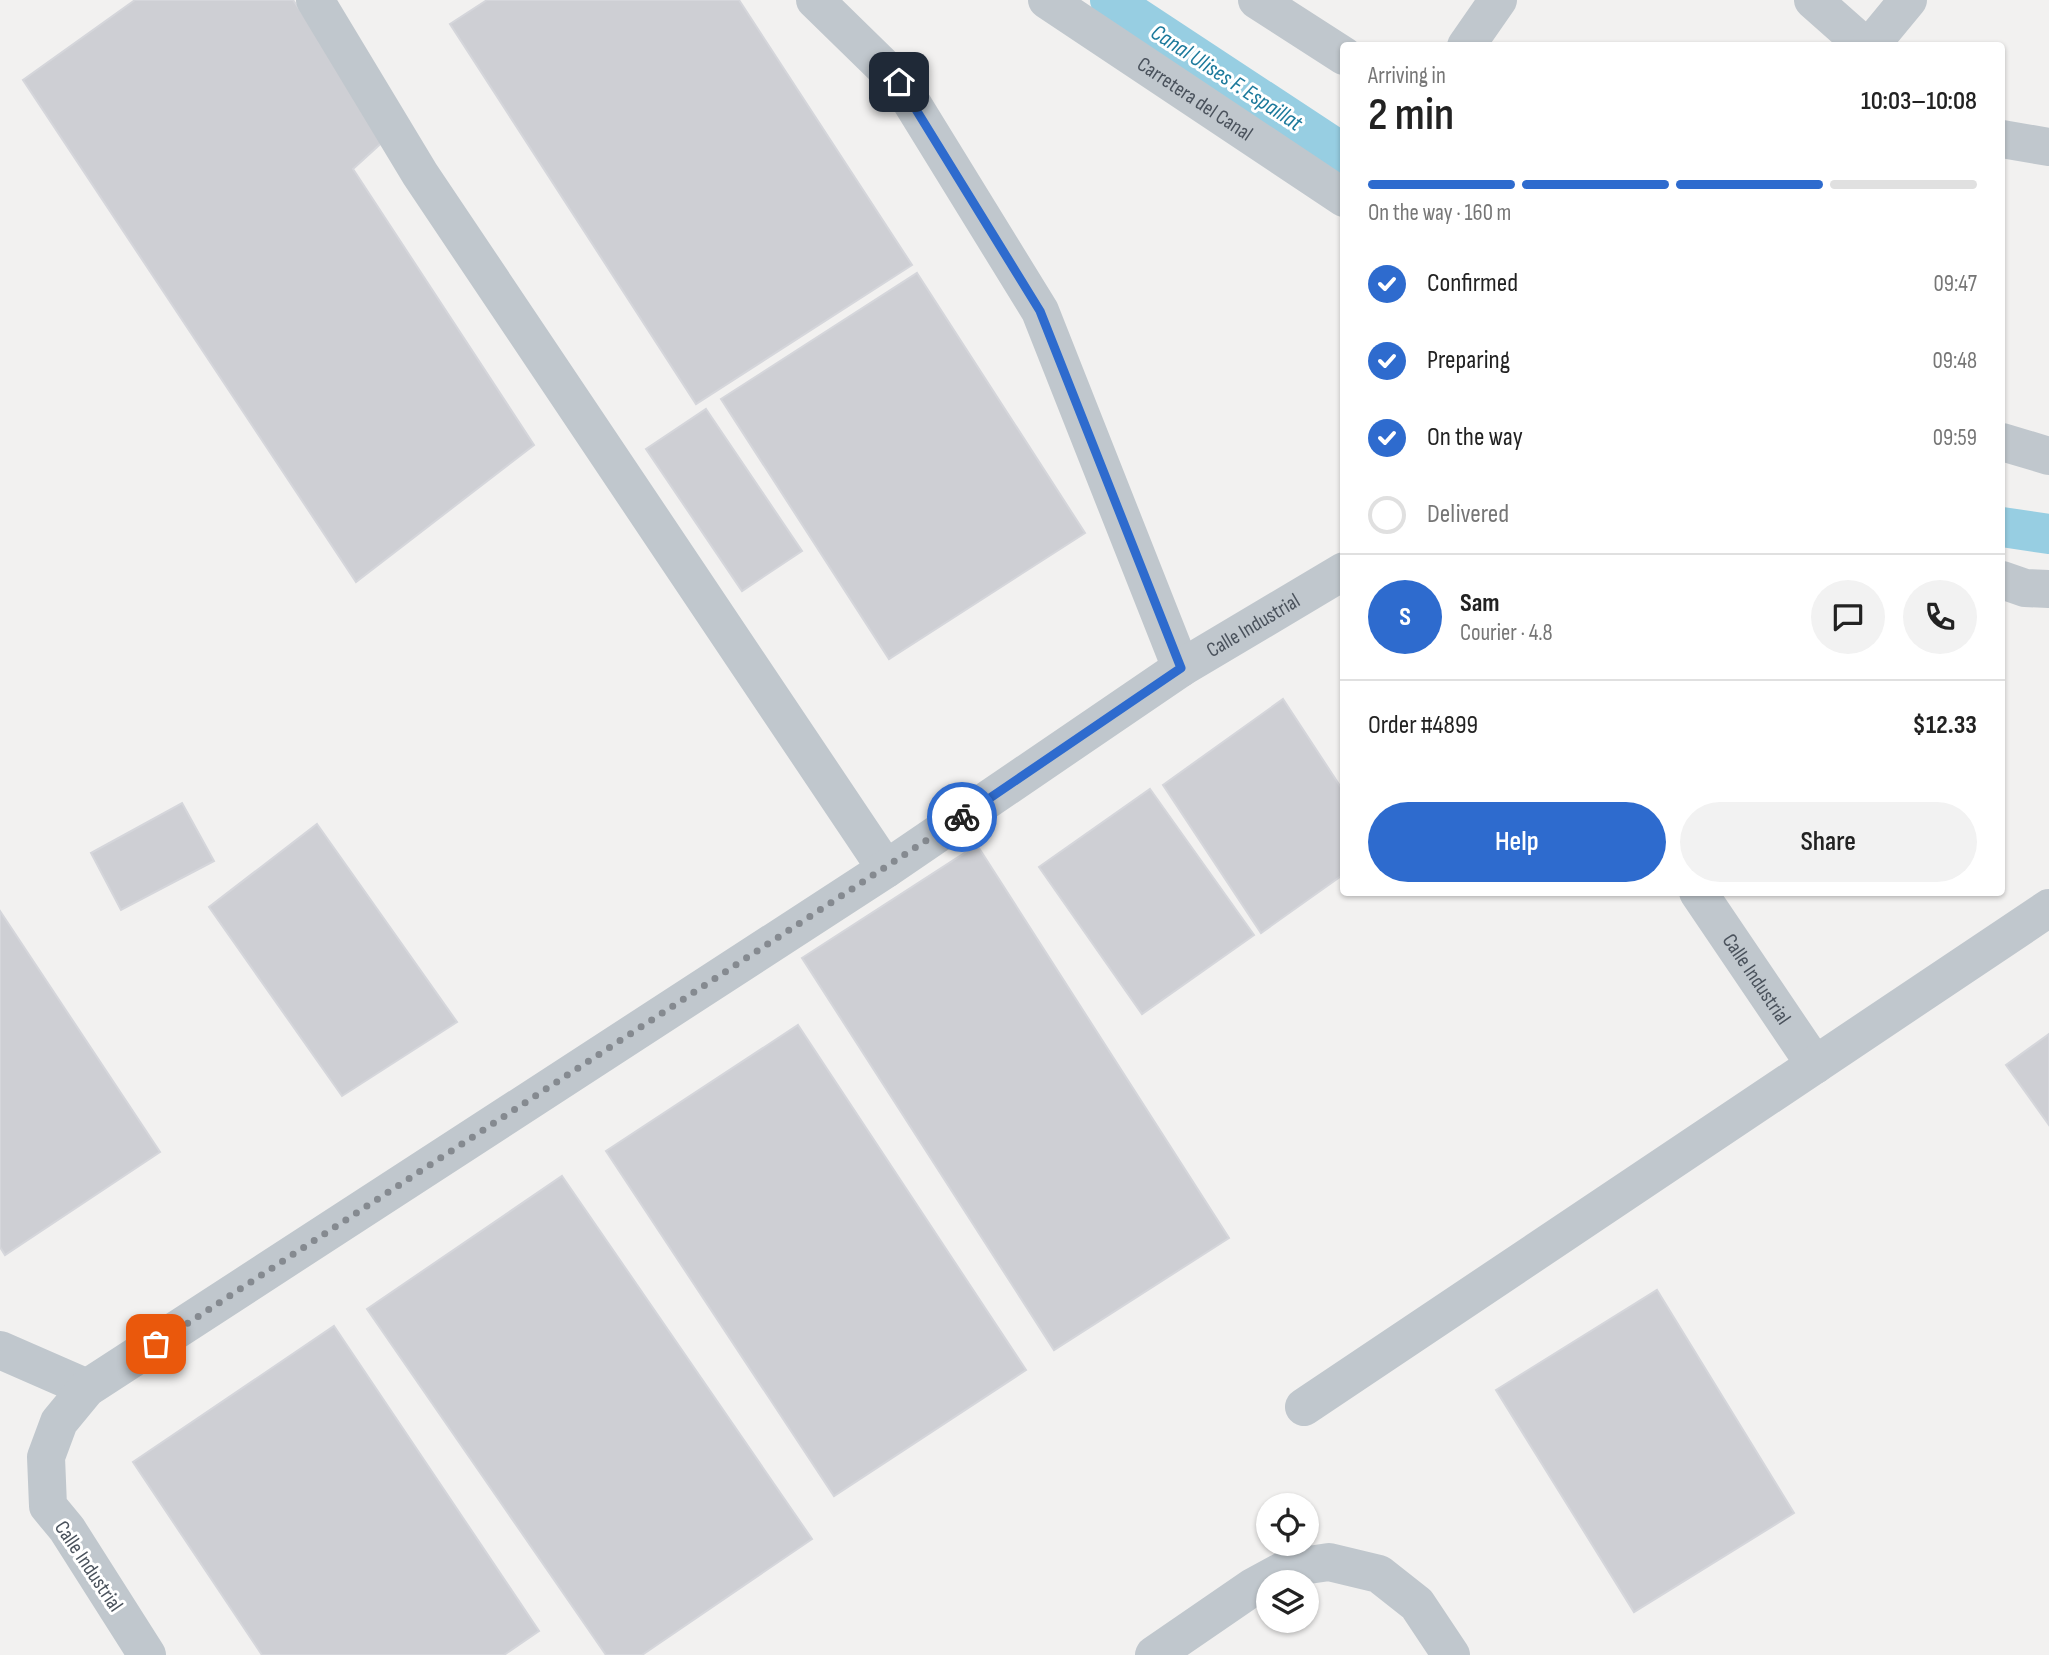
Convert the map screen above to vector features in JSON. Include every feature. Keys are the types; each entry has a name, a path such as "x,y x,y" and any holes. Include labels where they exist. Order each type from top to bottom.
{"street":[{"path":"315,0 420,174 886,869"},
{"path":"815,0 899,82 1040,311 1181,668"},
{"name":"Carretera del Canal","path":"1047,0 1340,195"},
{"path":"1257,0 1340,53"},
{"path":"1469,42 1498,0"},
{"path":"1814,0 1860,42"},
{"path":"1873,42 1908,0"},
{"path":"2005,140 2049,147"},
{"path":"2005,443 2049,456"},
{"name":"Calle Industrial","path":"147,1655 67,1529 48,1506 46,1457 59,1422 87,1388 886,869 1181,668 1340,573"},
{"path":"2005,581 2025,588 2049,589"},
{"name":"Calle Industrial","path":"1701,896 1815,1065"},
{"path":"1304,1407 2049,908"},
{"path":"0,1350 87,1388"},
{"path":"1154,1655 1253,1587 1289,1568 1329,1562 1379,1574 1417,1604 1451,1655"}],"building":[{"path":"135,0 293,0 388,137 353,169 534,445 356,582 23,80"},
{"path":"487,0 739,0 912,265 696,404 450,24"},
{"path":"917,273 1085,533 889,659 721,399"},
{"path":"706,409 802,551 742,591 646,449"},
{"path":"1283,699 1340,786 1340,877 1261,933 1163,785"},
{"path":"1150,789 1254,935 1142,1014 1039,867"},
{"path":"182,803 214,861 121,910 91,853"},
{"path":"317,824 457,1022 342,1096 209,907"},
{"path":"977,845 1229,1238 1054,1350 802,958"},
{"path":"0,911 160,1152 5,1255 0,1247"},
{"path":"798,1025 1026,1370 834,1496 606,1151"},
{"path":"2049,1034 2049,1125 2006,1065"},
{"path":"562,1176 812,1539 642,1655 606,1655 367,1309"},
{"path":"1657,1290 1794,1513 1634,1612 1496,1390"},
{"path":"334,1326 539,1631 504,1655 262,1655 133,1462"}],"waterway":[{"name":"Canal Ulises F. Espaillat","path":"1110,0 1340,151"},
{"name":"Canal Ulises F. Espaillat","path":"2005,527 2049,534"}],"way so far":[{"path":"156,1344 962,817"}],"route":[{"path":"899,82 1040,311 1181,668 962,817"}]}
